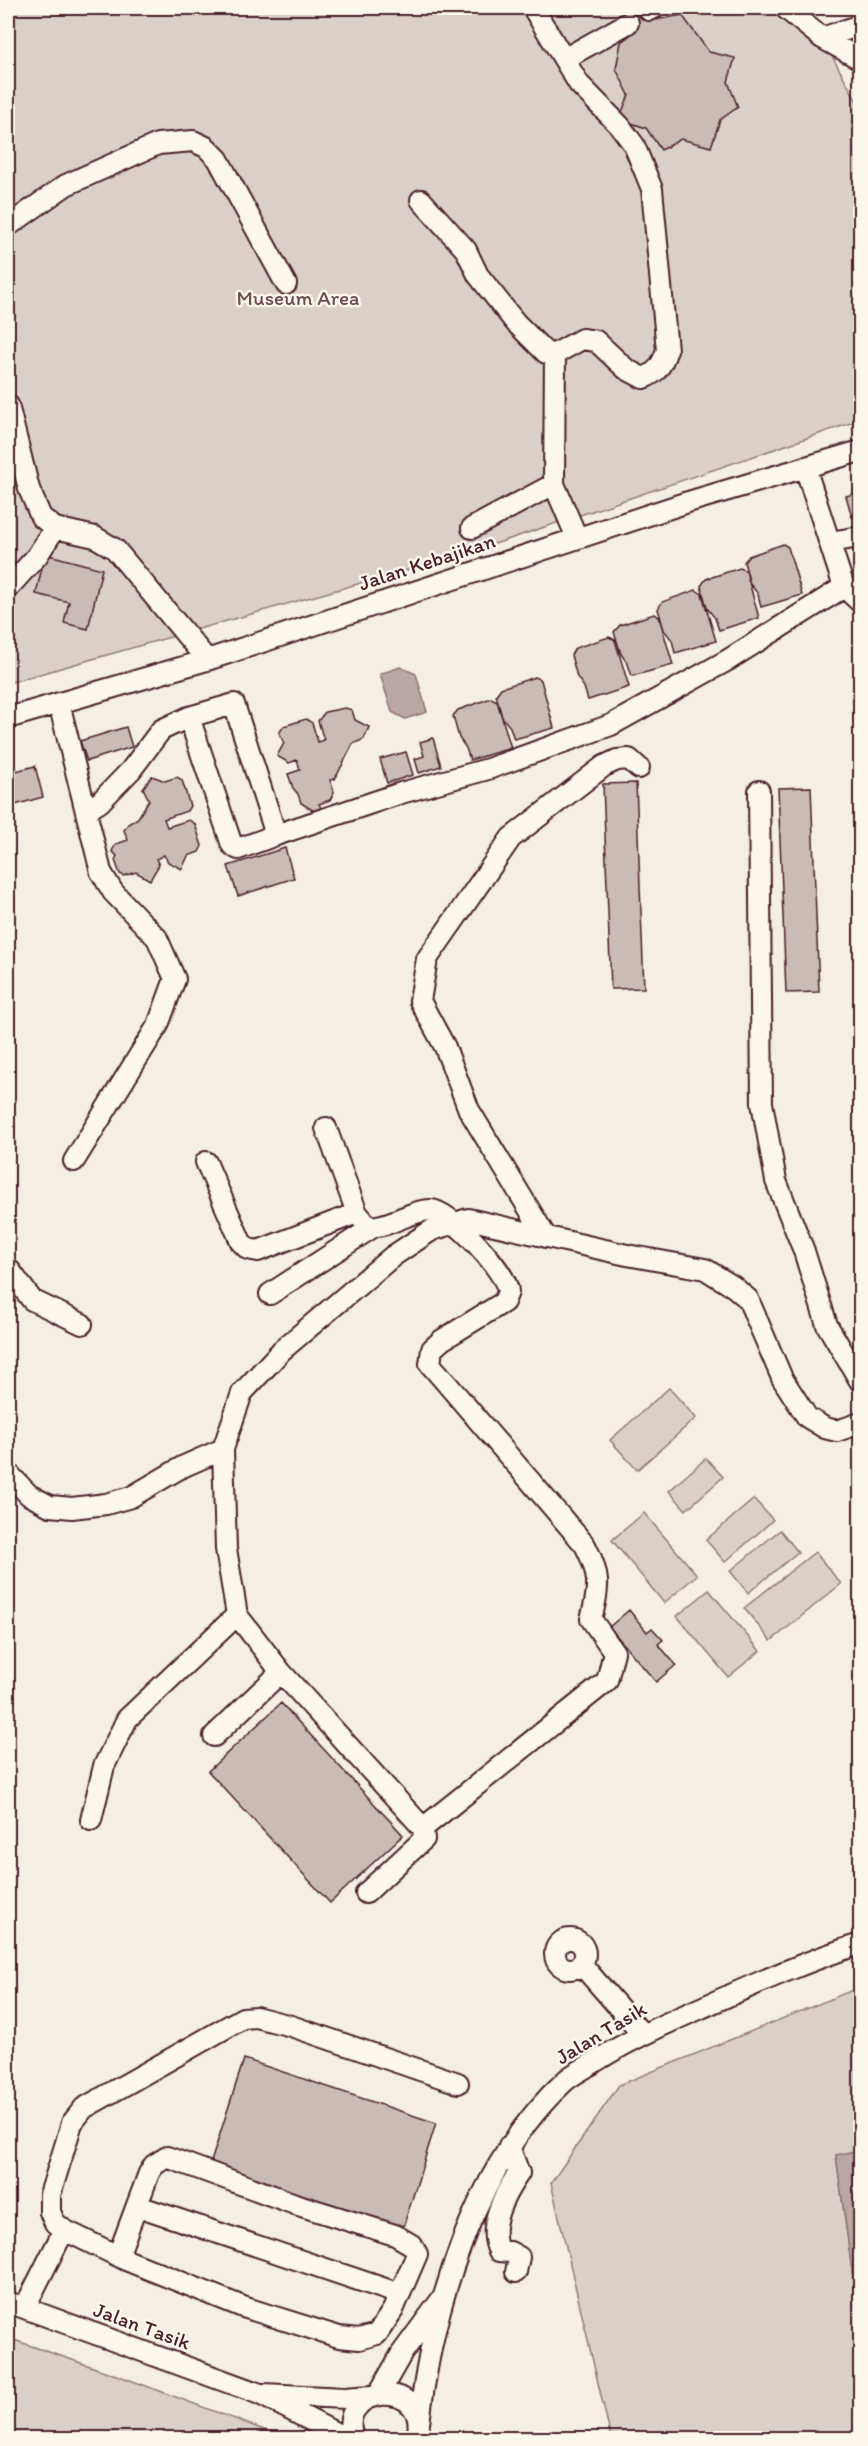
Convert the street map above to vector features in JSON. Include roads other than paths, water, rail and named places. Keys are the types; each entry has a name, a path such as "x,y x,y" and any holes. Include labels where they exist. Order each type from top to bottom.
{"street":[{"path":"421,200 466,250 478,275 515,322 546,353 555,354 582,339 596,341 626,369 643,378 651,375 661,366 667,350 652,189 634,145 620,126 579,84 533,8"},
{"path":"785,8 822,38 861,59"},
{"path":"564,59 628,23"},
{"path":"822,38 861,25"},
{"path":"8,226 66,185 158,144 193,141 206,147 218,159 286,284"},
{"path":"555,354 554,484 577,538"},
{"path":"8,405 34,504 41,517 55,528 95,537 115,549 207,660"},
{"name":"Jalan Kebajikan","path":"8,718 207,660 577,538 861,451"},
{"path":"805,467 844,587 861,602"},
{"path":"472,528 554,484"},
{"path":"8,588 31,563 55,528"},
{"path":"830,543 861,537"},
{"path":"189,717 232,845 238,849 401,793 488,769 611,725 728,660 844,587"},
{"path":"59,703 101,872 113,892 157,938 175,979 158,1025 74,1161"},
{"path":"86,811 100,802 131,770 161,730 189,717 234,704 276,835"},
{"path":"546,1237 470,1110 445,1047 420,1000 427,959 511,838 604,766 617,760 629,759 639,768"},
{"path":"759,791 762,1103 776,1181 804,1251 827,1325 853,1352 861,1381"},
{"path":"326,1128 357,1213 368,1226 373,1227"},
{"path":"206,1162 241,1242 248,1249 258,1251 357,1213"},
{"path":"270,1294 373,1227 420,1211 433,1210 455,1223 503,1275 508,1292 504,1302 432,1349 430,1364 585,1545 597,1568 598,1593 591,1619 614,1652 607,1681 423,1828"},
{"path":"366,1893 424,1839 423,1828 281,1672 237,1615 226,1549 222,1449 242,1393 282,1350 393,1257 432,1230 468,1220 627,1255 705,1269 734,1287 748,1299 782,1378 807,1417 825,1428 837,1431 861,1423"},
{"path":"8,1268 32,1300 82,1324"},
{"path":"8,1473 29,1495 50,1506 72,1508 106,1504 131,1497 182,1467 222,1449"},
{"path":"91,1820 104,1766 126,1719 237,1615"},
{"path":"214,1736 281,1672"},
{"name":"Jalan Tasik","path":"418,2432 443,2298 474,2216 509,2146 529,2117 567,2079 642,2034 767,1979 861,1944"},
{"path":"581,1964 642,2034"},
{"path":"118,2256 149,2173 154,2165 167,2157 295,2204 395,2235 412,2245 417,2254 400,2294 377,2334 359,2339 339,2337 243,2307 118,2256 64,2230 55,2223 50,2212 50,2195 72,2122 84,2108 243,2018 256,2018 291,2026 458,2083"},
{"path":"509,2146 519,2173 506,2192 495,2230 499,2251 510,2252 519,2257 516,2272"},
{"path":"138,2206 400,2294"},
{"path":"16,2304 64,2230"},
{"name":"Jalan Tasik","path":"260,2394 375,2396 402,2353 443,2298"},
{"name":"Jalan Tasik","path":"16,2304 260,2394 345,2439"},
{"path":"353,2439 353,2416 357,2408 375,2396 396,2396 407,2403 418,2432"}],"park label":[{"name":"Museum Area","path":"298,298"}]}
